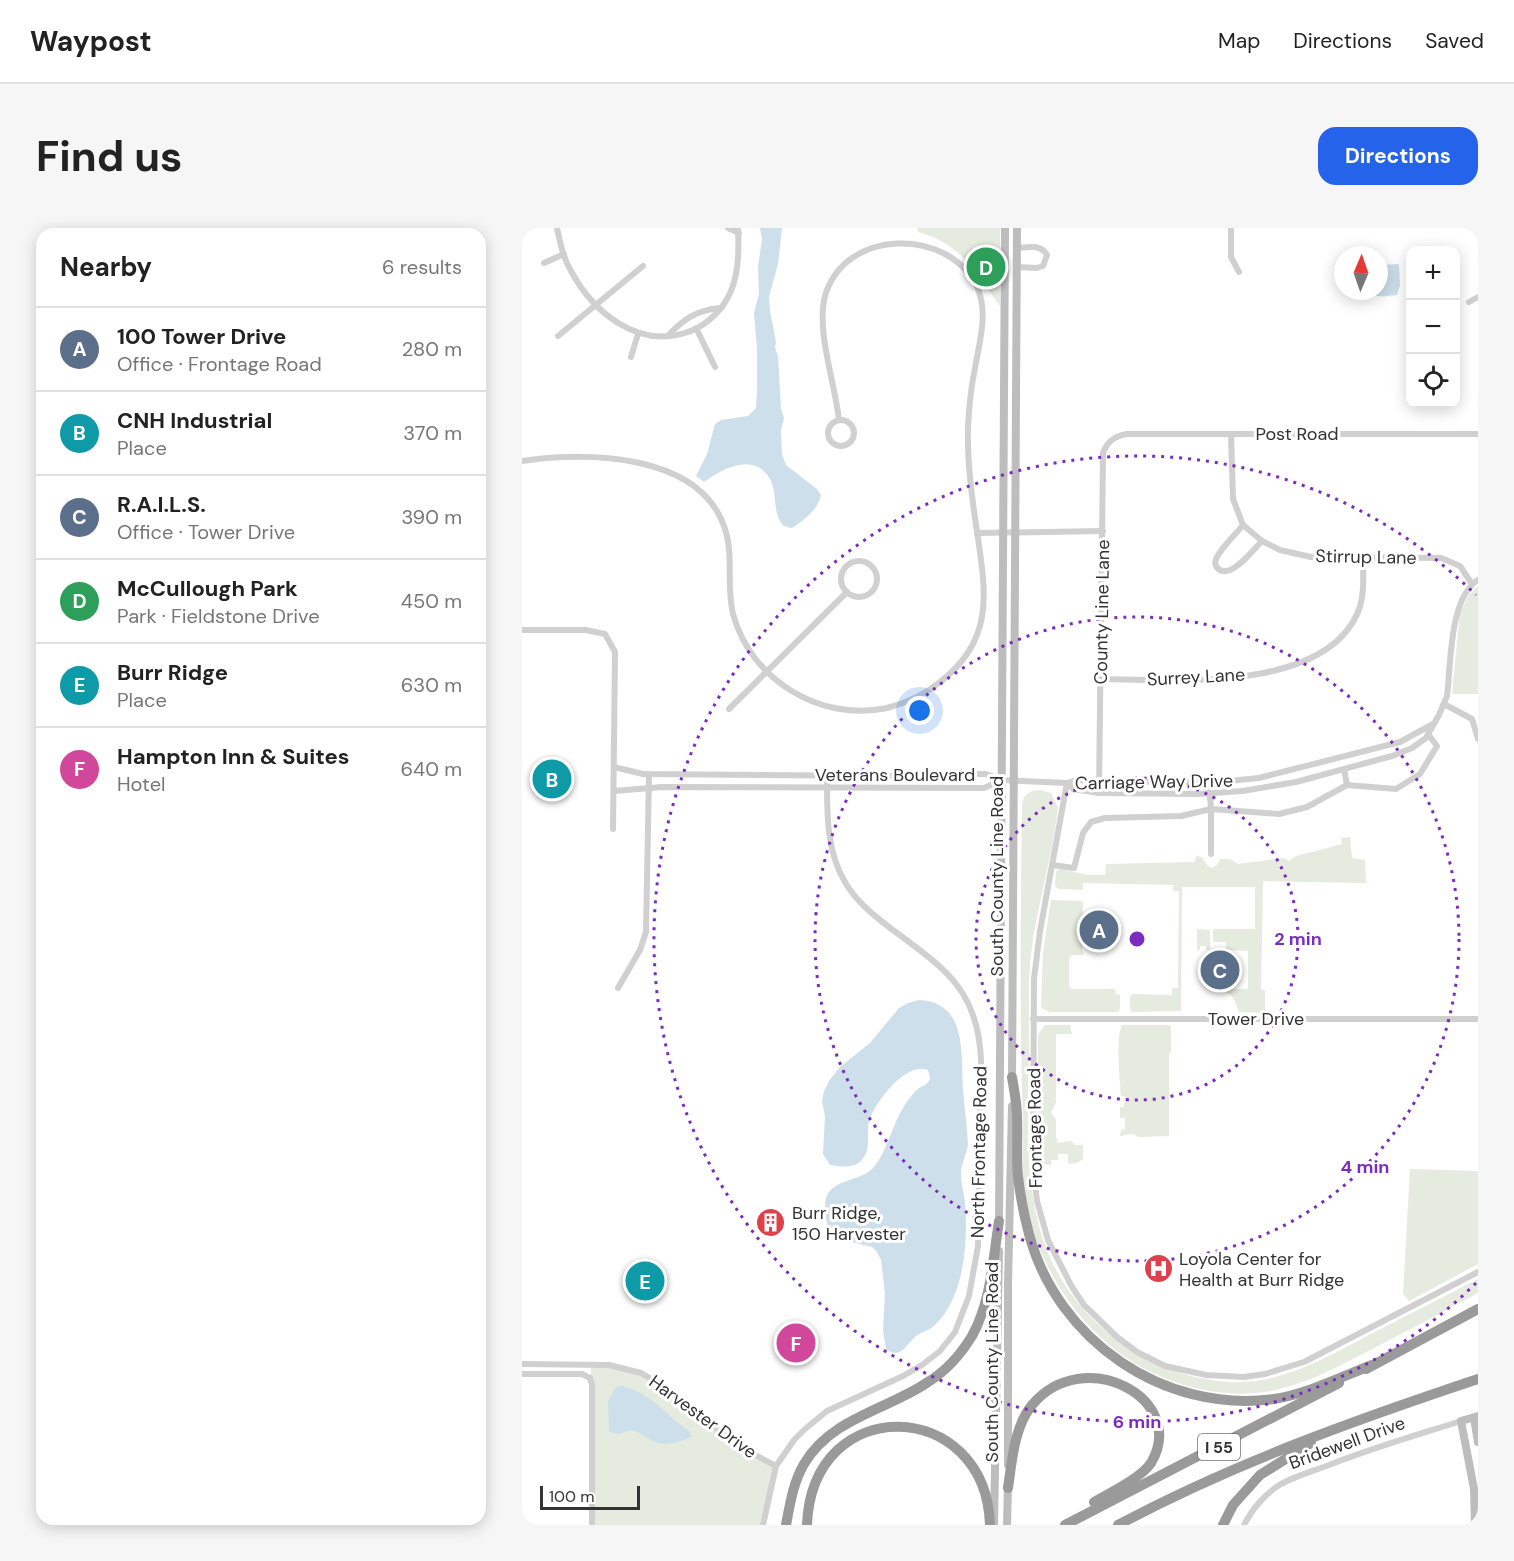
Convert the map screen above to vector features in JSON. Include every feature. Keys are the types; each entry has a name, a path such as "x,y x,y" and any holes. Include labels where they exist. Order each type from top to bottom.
{"highway":[{"path":"1012,1077 1017,1106 1018,1177 1030,1237 1046,1277 1066,1312 1107,1354 1165,1386 1195,1395 1228,1400 1273,1399 1292,1395 1372,1365"},
{"path":"786,1525 799,1474 818,1445 840,1427 927,1383 951,1364 965,1345 976,1328 985,1300 999,1221"},
{"name":"I 55","path":"1063,1525 1275,1418 1478,1309"},
{"path":"1008,1488 1019,1431 1032,1405 1042,1396 1062,1383 1090,1377 1107,1379 1136,1393 1147,1403 1158,1427 1157,1445 1150,1465 1063,1525"},
{"name":"I 55","path":"1118,1525 1189,1491 1329,1431 1478,1378"},
{"path":"807,1525 811,1491 818,1473 829,1458 852,1439 893,1426 932,1432 959,1451 983,1485 992,1525"},
{"path":"1223,1525 1233,1505 1260,1474 1274,1464 1296,1454 1329,1431"}],"main road":[{"name":"South County Line Road","path":"992,1525 999,1221 1005,228"},
{"name":"South County Line Road","path":"1007,1525 1017,228"},
{"name":"Bridewell Drive","path":"1461,1421 1476,1417"},
{"path":"1476,1417 1478,1442"},
{"path":"1461,1421 1474,1489 1475,1525"}],"street":[{"path":"557,228 569,269 579,286 596,304 615,321 638,334 668,337 697,330 728,299 737,270 739,231 728,228"},
{"path":"1231,228 1232,257 1239,272"},
{"path":"838,420 824,328 823,314 826,294 835,274 849,256 874,241 900,236"},
{"path":"522,461 598,458 628,461 681,477 707,496 722,520 728,539 729,592 733,615 747,646 766,672 801,697 822,705 862,711 890,707 928,691 950,675 962,660 980,627 985,592 969,464 968,423 971,388 983,323 981,296 975,280 963,262 946,248 922,238"},
{"path":"1017,248 1038,247 1043,249 1047,255 1043,266 1017,267"},
{"path":"544,263 564,254"},
{"path":"558,336 643,266"},
{"path":"1469,302 1478,297"},
{"path":"668,337 685,318 702,311 720,308"},
{"path":"697,330 715,367"},
{"path":"631,357 638,334"},
{"path":"838,420 847,421 853,427 854,435 850,443 843,447 829,440 827,431 831,424 838,420"},
{"name":"Post Road","path":"1116,436 1127,434 1478,434"},
{"path":"1232,434 1233,499 1243,525 1216,558 1215,566 1223,571 1231,569 1262,540"},
{"name":"County Line Lane","path":"1099,793 1103,453 1105,446 1116,436"},
{"name":"Stirrup Lane","path":"1243,525 1280,550 1311,557 1441,558 1460,566 1475,582"},
{"path":"977,533 1103,531"},
{"name":"Surrey Lane","path":"1100,679 1230,678 1266,672 1311,659 1338,642 1358,612 1362,596 1363,558"},
{"path":"865,561 874,568 876,577 873,589 862,597 853,596 847,592 841,574 846,565 865,561"},
{"name":"Carriage Way Drive","path":"1433,724 1400,742 1259,778 1209,783 1077,780 1067,783 1073,789 1099,793 1210,793 1260,788 1296,782 1381,759 1412,748 1428,734 1444,704 1456,614 1464,596 1475,582"},
{"path":"729,709 847,592"},
{"path":"522,630 586,630 606,634 615,652 614,829"},
{"path":"1444,704 1472,719 1478,739"},
{"path":"1052,865 1074,867 1083,833 1091,822 1105,818 1181,816 1211,809 1279,814 1307,807 1347,785 1396,789 1420,774 1437,746 1428,734"},
{"path":"1378,748 1381,759"},
{"name":"Veterans Boulevard","path":"614,767 649,774 986,774 1002,780"},
{"path":"1344,769 1347,785"},
{"path":"618,988 640,950 646,932 649,774"},
{"name":"North Frontage Road","path":"763,1525 776,1466 794,1440 814,1420 827,1411 903,1376 940,1351 956,1332 974,1274 978,1246 981,1043 972,1012 966,998 950,975 872,915 845,883 837,866 831,843 827,775"},
{"name":"Carriage Way Drive","path":"1259,778 1260,788"},
{"path":"1002,780 1067,783"},
{"name":"Veterans Boulevard","path":"614,791 648,787 984,788 1002,780"},
{"name":"Frontage Road","path":"1067,783 1037,950 1033,1169 1041,1218 1058,1262 1084,1305 1103,1325 1137,1352 1164,1366 1226,1377 1265,1374 1294,1366 1331,1350 1478,1272"},
{"path":"1209,783 1211,854"},
{"name":"Tower Drive","path":"1034,1019 1478,1019"},
{"name":"Harvester Drive","path":"522,1364 609,1365 641,1373 667,1388 738,1446 776,1466"},
{"path":"522,1374 582,1374 590,1378 592,1385 592,1525"},
{"name":"Bridewell Drive","path":"1244,1525 1254,1509 1280,1485 1351,1456 1461,1421"}],"shaded area":[{"path":"917,228 1000,228 1000,306 975,271 957,252 933,237 918,232"},
{"path":"1478,586 1478,694 1452,694 1460,613 1469,595"},
{"path":"1041,790 1051,793 1058,807 1030,967 1029,1166 1041,1234 1054,1266 1073,1296 1098,1324 1140,1356 1190,1376 1226,1382 1244,1382 1279,1376 1313,1363 1478,1279 1478,1293 1314,1377 1289,1387 1244,1394 1198,1389 1153,1373 1131,1361 1111,1346 1076,1311 1049,1269 1039,1246 1030,1223 1024,1183 1021,999 1022,804 1028,793"},
{"path":"1350,837 1352,858 1365,860 1366,883 1263,881 1261,989 1265,991 1265,1013 1239,1012 1230,995 1218,991 1218,989 1248,989 1248,951 1226,950 1226,942 1213,942 1213,929 1255,929 1255,887 1182,887 1181,1011 1132,1012 1130,996 1133,994 1172,995 1172,988 1178,988 1179,891 1173,891 1173,885 1083,883 1083,890 1059,889 1055,886 1056,871 1060,869 1088,875 1105,875 1106,864 1195,862 1196,856 1202,857 1212,868 1220,859 1230,859 1238,864 1284,858 1289,861 1296,856 1342,844 1341,838"},
{"path":"1051,900 1083,901 1082,949 1084,955 1072,955 1069,958 1069,986 1072,989 1115,989 1116,994 1120,995 1118,1012 1050,1012 1041,1008 1043,952"},
{"path":"1197,929 1210,930 1210,950 1206,950 1206,946 1200,946 1200,950 1197,950"},
{"path":"1045,1025 1070,1025 1072,1034 1056,1034 1056,1102 1051,1113 1056,1120 1058,1143 1071,1141 1075,1145 1083,1145 1083,1159 1077,1163 1068,1164 1068,1154 1058,1154 1058,1160 1051,1160 1051,1165 1041,1164 1037,1157 1038,1035"},
{"path":"1122,1025 1169,1025 1171,1027 1169,1136 1139,1137 1132,1134 1120,1136 1121,1130 1125,1129 1125,1118 1120,1118 1120,1107 1124,1107 1125,1096 1121,1096 1118,1059"},
{"path":"1410,1169 1478,1171 1478,1264 1409,1301 1403,1294"},
{"path":"591,1365 609,1365 650,1377 722,1434 776,1466 763,1525 592,1525"}],"water":[{"path":"760,228 782,228 778,264 769,296 784,418 781,430 782,454 786,465 817,489 821,495 814,510 792,528 781,523 772,483 766,473 758,467 741,464 722,471 704,482 696,476 707,454 715,424 721,420 748,416 756,408 757,349 754,313 759,294 758,267 762,239"},
{"path":"1399,264 1400,285 1397,295 1388,296 1388,265"},
{"path":"919,1000 935,1003 946,1010 953,1019 961,1045 968,1144 961,1175 966,1218 965,1251 958,1284 945,1313 933,1327 917,1335 902,1350 895,1353 886,1349 883,1330 885,1294 881,1260 872,1247 831,1237 826,1221 825,1202 833,1188 863,1175 878,1162 905,1104 916,1090 929,1081 929,1072 919,1069 910,1072 892,1085 872,1113 866,1153 857,1164 844,1167 830,1165 823,1154 825,1117 822,1101 829,1081 840,1067 870,1043 899,1008"},
{"path":"621,1386 649,1398 692,1436 673,1443 661,1444 632,1430 618,1434 609,1432 608,1401 616,1387"}],"place":[{"name":"McCullough Park","path":"986,267"},
{"name":"CNH Industrial","path":"552,779"},
{"name":"100 Tower Drive","path":"1099,930"},
{"name":"R.A.I.L.S.","path":"1220,970"},
{"name":"Burr Ridge, 150 Harvester","path":"771,1223"},
{"name":"Loyola Center for Health at Burr Ridge","path":"1158,1269"},
{"name":"Burr Ridge","path":"645,1281"},
{"name":"Hampton Inn & Suites","path":"796,1343"}]}
